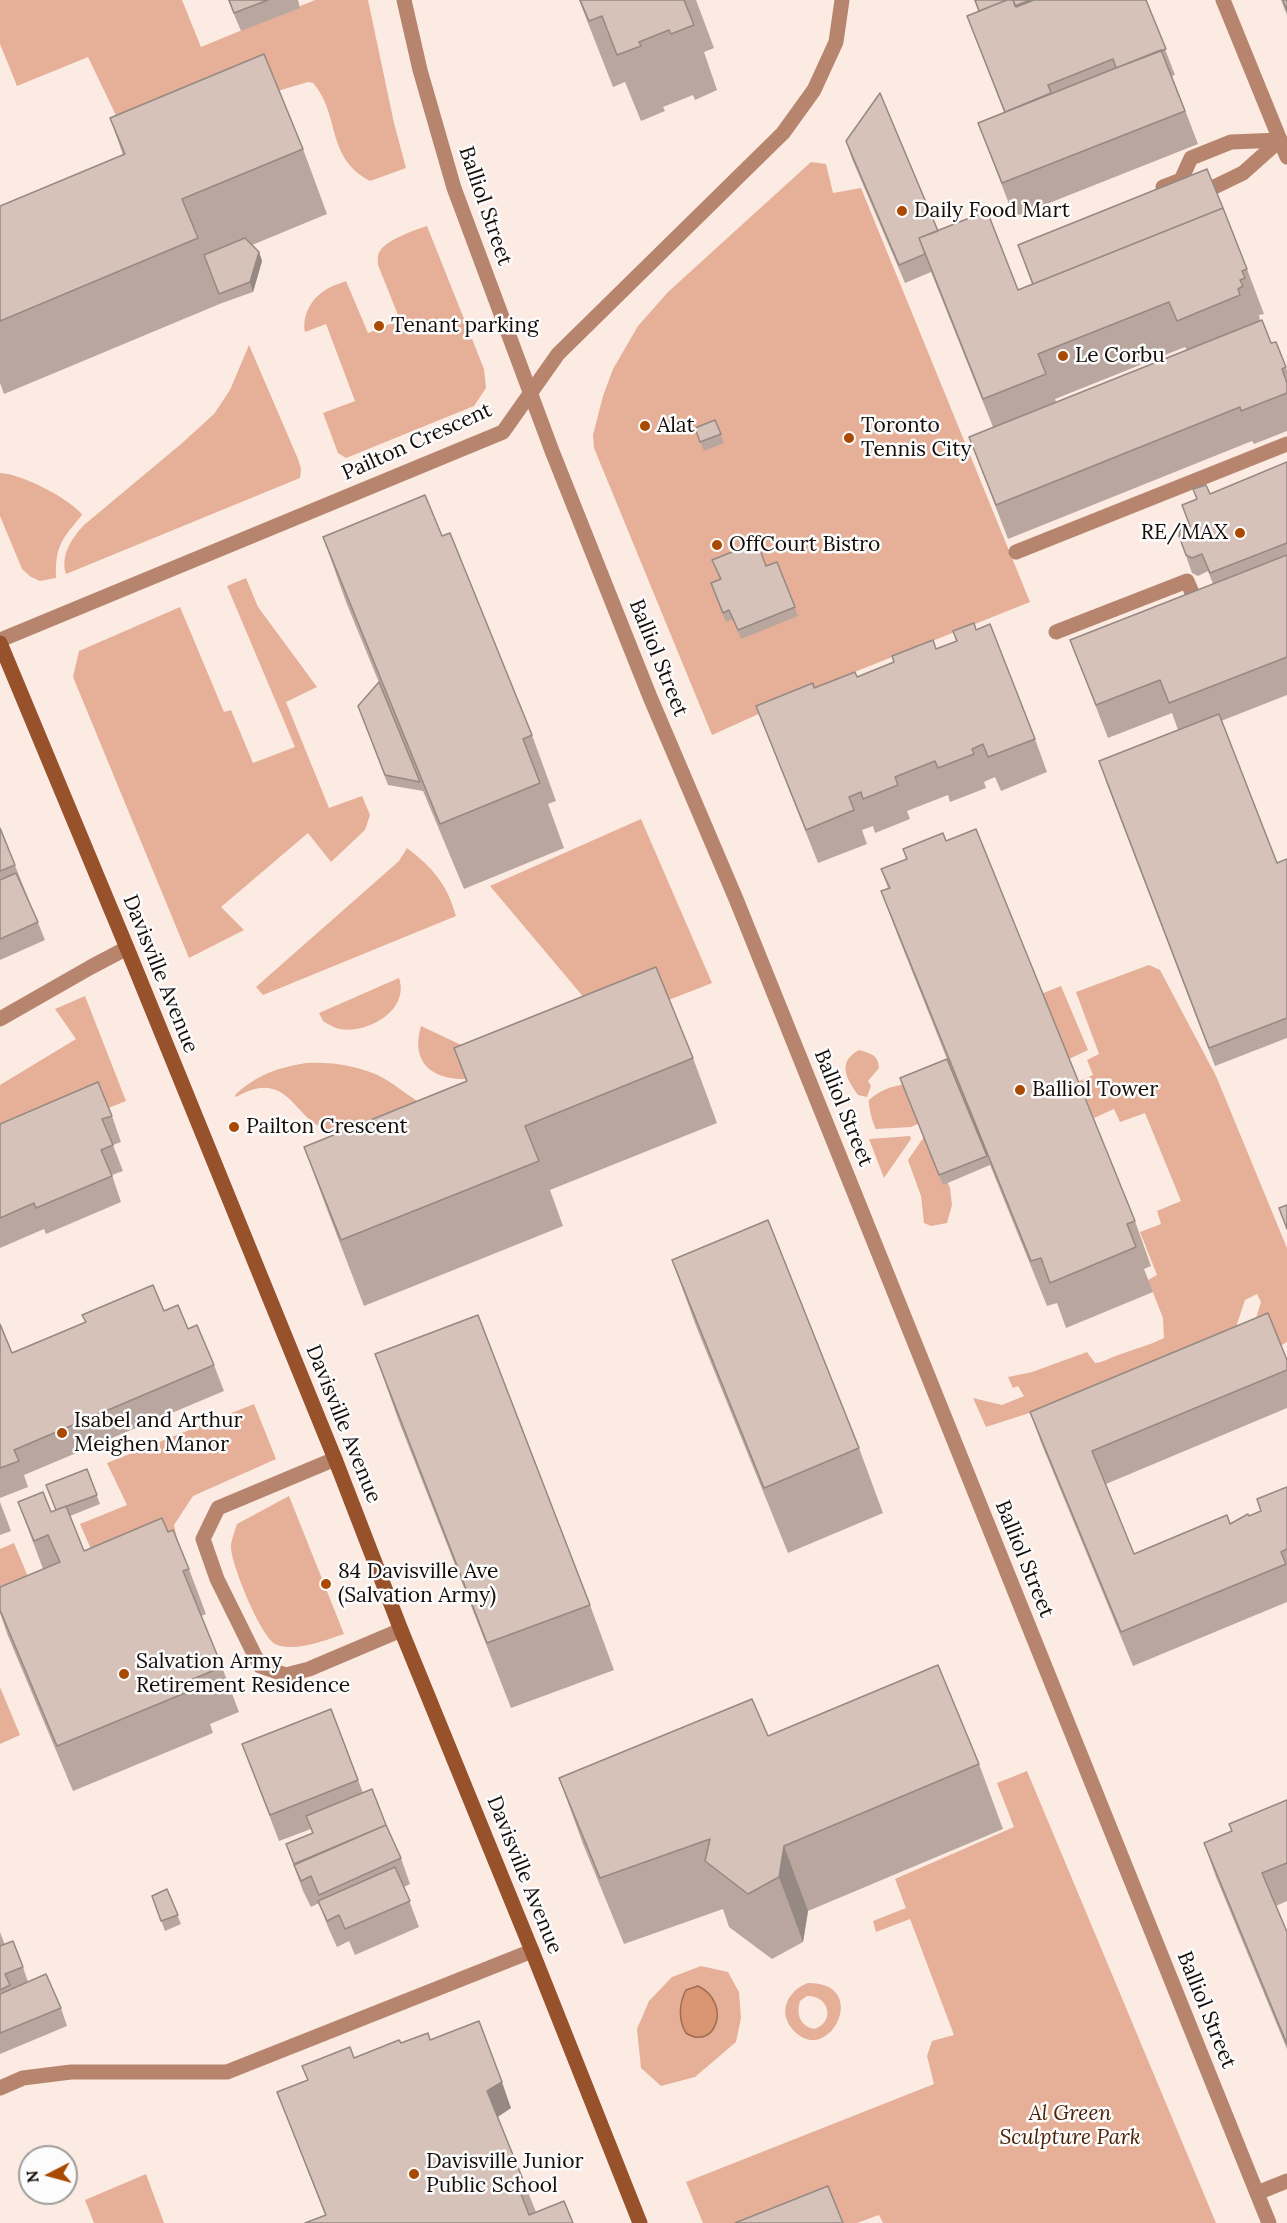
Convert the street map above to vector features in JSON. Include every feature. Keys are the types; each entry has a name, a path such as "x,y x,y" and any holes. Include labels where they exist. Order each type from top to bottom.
{"street":[{"name":"Balliol Street","path":"404,0 420,70 454,188 556,462 650,697 740,909 1269,2223"},
{"name":"Pailton Crescent","path":"0,642 503,432 565,347 783,133 814,90 836,42 842,0"},
{"path":"1223,0 1287,157"},
{"path":"1181,180 1208,190 1243,173 1280,140"},
{"path":"1149,194 1181,180 1191,158 1231,142 1280,140"},
{"path":"1016,552 1287,444"},
{"path":"1056,632 1187,581 1199,611 1210,607"},
{"name":"Davisville Avenue","path":"0,642 128,948 335,1459 401,1630 640,2223"},
{"path":"0,1019 128,948"},
{"path":"335,1459 218,1508 203,1539 217,1579 260,1666 286,1675 309,1669 401,1630"},
{"path":"0,2088 23,2078 71,2072 227,2072 532,1951"},
{"path":"1257,2193 1287,2181"}],"green space":[{"path":"0,0 182,0 201,47 315,0 368,0 406,168 370,181 356,171 346,160 340,148 322,95 313,83 308,82 281,90 251,108 123,130 88,57 17,86 0,44"},
{"path":"811,162 826,164 833,193 861,188 1030,602 832,681 712,735 594,448 593,435 613,369 638,326 668,292"},
{"path":"427,226 484,369 486,388 474,406 346,458 338,453 323,413 355,401 326,324 305,332 306,315 311,304 319,295 346,281 368,333 400,320 378,265 378,254 394,239"},
{"path":"249,345 298,459 301,469 300,478 66,574 65,560 71,541 84,525 214,414 230,390"},
{"path":"0,473 20,477 43,487 81,513 82,515 61,544 57,558 56,578 40,581 22,569 0,516"},
{"path":"246,578 258,607 317,687 286,702 329,808 362,796 370,815 365,830 331,862 308,833 221,907 244,930 189,958 73,677 79,651 180,607 224,712 231,710 253,763 295,747 227,586"},
{"path":"641,819 712,983 590,1031 586,1000 490,886"},
{"path":"407,848 438,878 456,916 263,995 256,987 399,861"},
{"path":"1149,965 1160,970 1216,1076 1287,1248 1287,1342 1280,1346 1253,1328 1261,1302 1257,1294 1245,1300 1237,1324 1239,1333 1076,1398 986,1427 973,1398 1002,1405 1024,1396 1018,1386 1013,1388 1008,1377 1032,1372 1087,1352 1095,1363 1102,1362 1164,1338 1163,1318 1148,1280 1157,1275 1140,1232 1161,1224 1157,1211 1181,1201 1145,1113 1120,1122 1114,1109 1094,1118 1079,1081 1093,1075 1087,1060 1099,1054 1076,992"},
{"path":"399,978 401,990 393,1010 363,1028 351,1030 333,1027 323,1021 319,1013"},
{"path":"1061,986 1088,1050 1067,1060 1041,994"},
{"path":"85,996 126,1101 0,1151 0,1085 76,1039 55,1009"},
{"path":"421,1026 491,1059 470,1078 451,1078 433,1072 419,1053"},
{"path":"859,1050 873,1055 879,1068 868,1081 871,1086 867,1097 858,1095 846,1071 848,1060"},
{"path":"307,1063 337,1064 367,1071 385,1079 425,1105 366,1126 331,1130 319,1126 308,1118 280,1092 269,1088 254,1089 236,1097 235,1095 251,1082 268,1073"},
{"path":"907,1084 922,1122 911,1127 876,1129 869,1100 887,1089"},
{"path":"926,1134 950,1188 952,1205 947,1223 931,1226 924,1223 921,1196 908,1160"},
{"path":"910,1136 911,1139 884,1178 869,1139"},
{"path":"254,1404 276,1459 193,1496 174,1525 180,1551 105,1581 80,1524 127,1505 107,1463"},
{"path":"289,1496 344,1634 310,1645 291,1647 275,1644 254,1614 241,1583 231,1547 237,1524"},
{"path":"14,1543 36,1596 0,1611 0,1549"},
{"path":"0,1687 20,1735 0,1744"},
{"name":"Al Green Sculpture Park","path":"1027,1771 1216,2223 883,2223 879,2215 857,2223 703,2223 686,2182 934,2084 927,2056 932,2041 954,2035 910,1919 876,1932 873,1921 906,1908 895,1879 1014,1827 997,1783"},
{"path":"701,1966 728,1972 739,1992 741,2018 736,2042 695,2077 661,2086 641,2068 637,2029 649,2001 672,1977"},
{"path":"808,1983 827,1986 838,1995 841,2008 838,2021 830,2032 820,2039 807,2039 793,2030 788,2023 785,2009 787,2002 801,1986","holes":["807,1996 815,1997 825,2004 827,2015 821,2026 814,2029 802,2022 799,2010 800,2001"]},
{"path":"146,2174 164,2223 94,2223 85,2200"}],"shaded area":[{"path":"698,1986 709,1994 715,2003 717,2013 712,2031 705,2036 696,2037 686,2033 680,2011 686,1990"}],"building":[{"path":"229,0 268,0 234,13"},
{"path":"580,0 684,0 694,25 671,34 669,30 639,42 641,46 617,55 602,16 589,21"},
{"path":"975,0 1007,0 979,11"},
{"path":"1007,0 1013,0 1016,7 1034,0 1146,0 1166,49 1116,68 1113,59 1048,85 1051,93 1005,112 967,16"},
{"path":"1013,0 1030,0 1015,6"},
{"path":"1161,50 1185,111 1002,183 978,123"},
{"path":"264,54 303,149 182,199 198,238 0,321 0,206 125,154 110,118"},
{"name":"Daily Food Mart","path":"880,93 938,231 919,238 925,254 899,265 846,141"},
{"path":"1207,169 1223,208 1033,284 1018,245"},
{"path":"1223,208 1247,269 1242,271 1245,278 1240,280 1243,286 1238,289 1240,295 1177,321 1169,302 1038,354 1046,374 983,399 919,238 987,211 1018,290"},
{"path":"245,238 259,252 250,282 219,294 204,255"},
{"path":"1262,320 1271,343 1276,342 1286,367 1282,369 1287,383 1287,393 1241,411 1240,407 996,505 969,437"},
{"path":"715,420 721,434 700,442 695,428"},
{"name":"RE/MAX","path":"1287,462 1287,543 1210,573 1202,554 1192,558 1186,555 1179,536 1180,529 1190,526 1182,505 1197,499 1193,489 1206,485 1210,494"},
{"path":"425,495 442,536 450,533 532,735 523,739 540,783 440,824 323,537"},
{"path":"757,542 766,566 777,562 795,607 738,630 729,610 723,613 711,583 721,579 712,560"},
{"path":"1287,555 1287,657 1169,703 1160,680 1096,705 1070,640"},
{"path":"974,623 976,630 990,624 1035,739 988,757 983,744 972,749 974,754 938,768 935,761 895,777 898,785 863,799 861,792 849,797 854,810 806,830 756,706 813,683 814,688 855,672 857,677 894,662 892,656 933,640 936,649 957,641 953,631"},
{"path":"379,682 420,782 385,775 358,706"},
{"path":"1219,714 1277,863 1287,859 1287,1018 1209,1048 1099,761"},
{"path":"0,828 15,865 0,871"},
{"name":"Balliol Tower","path":"976,829 1135,1221 1127,1224 1136,1247 1050,1283 1041,1258 1031,1261 881,891 890,888 881,869 907,859 903,849 943,833 946,841"},
{"path":"16,873 38,922 0,939 0,880"},
{"path":"656,967 693,1058 525,1126 539,1161 341,1240 304,1147 467,1081 454,1048"},
{"path":"947,1059 987,1156 939,1175 900,1078"},
{"path":"98,1082 112,1116 102,1119 113,1145 101,1150 112,1176 36,1208 34,1203 0,1218 0,1124"},
{"path":"1287,1205 1287,1229 1279,1208"},
{"path":"768,1220 859,1448 764,1488 672,1260"},
{"name":"Isabel and Arthur Meighen Manor","path":"153,1285 164,1311 178,1305 188,1329 197,1325 214,1365 14,1450 19,1461 0,1468 0,1324 12,1353 86,1322 82,1315"},
{"path":"1268,1313 1287,1360 1287,1370 1092,1451 1134,1554 1227,1515 1230,1524 1248,1514 1249,1516 1261,1511 1257,1499 1287,1487 1287,1549 1281,1552 1286,1564 1121,1632 1030,1412"},
{"path":"478,1315 590,1605 487,1643 375,1354"},
{"path":"87,1469 97,1495 56,1510 46,1485"},
{"name":"Salvation Army Retirement Residence","path":"43,1492 51,1512 66,1506 84,1551 162,1518 168,1532 173,1530 189,1569 183,1571 222,1667 193,1679 197,1688 57,1746 0,1610 0,1587 60,1562 48,1535 34,1541 18,1502"},
{"path":"938,1665 979,1764 784,1846 779,1877 748,1894 705,1861 710,1839 600,1878 559,1778 752,1699 768,1736"},
{"path":"331,1709 358,1780 270,1815 242,1744"},
{"path":"372,1789 386,1825 294,1864 286,1844 313,1833 306,1816"},
{"path":"1287,1800 1287,1863 1262,1873 1287,1932 1287,2044 1204,1843 1232,1831 1229,1824"},
{"path":"386,1825 401,1858 319,1895 311,1876 301,1881 294,1865"},
{"path":"395,1867 410,1901 345,1929 339,1915 327,1921 318,1901"},
{"path":"167,1889 178,1915 161,1921 152,1896"},
{"path":"13,1941 23,1967 5,1974 10,1985 0,1990 0,1946"},
{"path":"46,1974 61,2008 0,2033 0,1994"},
{"name":"Davisville Junior Public School","path":"479,2021 502,2082 487,2091 526,2187 519,2189 529,2215 564,2201 573,2223 305,2223 326,2215 277,2092 308,2080 302,2066 350,2047 354,2058 399,2040 401,2043 428,2033 430,2040"},
{"path":"828,2186 843,2223 735,2223"}],"place":[{"name":"Daily Food Mart","path":"902,211"},
{"name":"Tenant parking","path":"379,326"},
{"name":"Le Corbu","path":"1063,356"},
{"name":"Alat","path":"645,426"},
{"name":"Toronto Tennis City","path":"849,438"},
{"name":"RE/MAX","path":"1240,533"},
{"name":"OffCourt Bistro","path":"717,545"},
{"name":"Balliol Tower","path":"1020,1090"},
{"name":"Pailton Crescent","path":"234,1127"},
{"name":"Isabel and Arthur Meighen Manor","path":"62,1433"},
{"name":"84 Davisville Ave (Salvation Army)","path":"326,1584"},
{"name":"Salvation Army Retirement Residence","path":"124,1674"},
{"name":"Davisville Junior Public School","path":"414,2174"}]}
